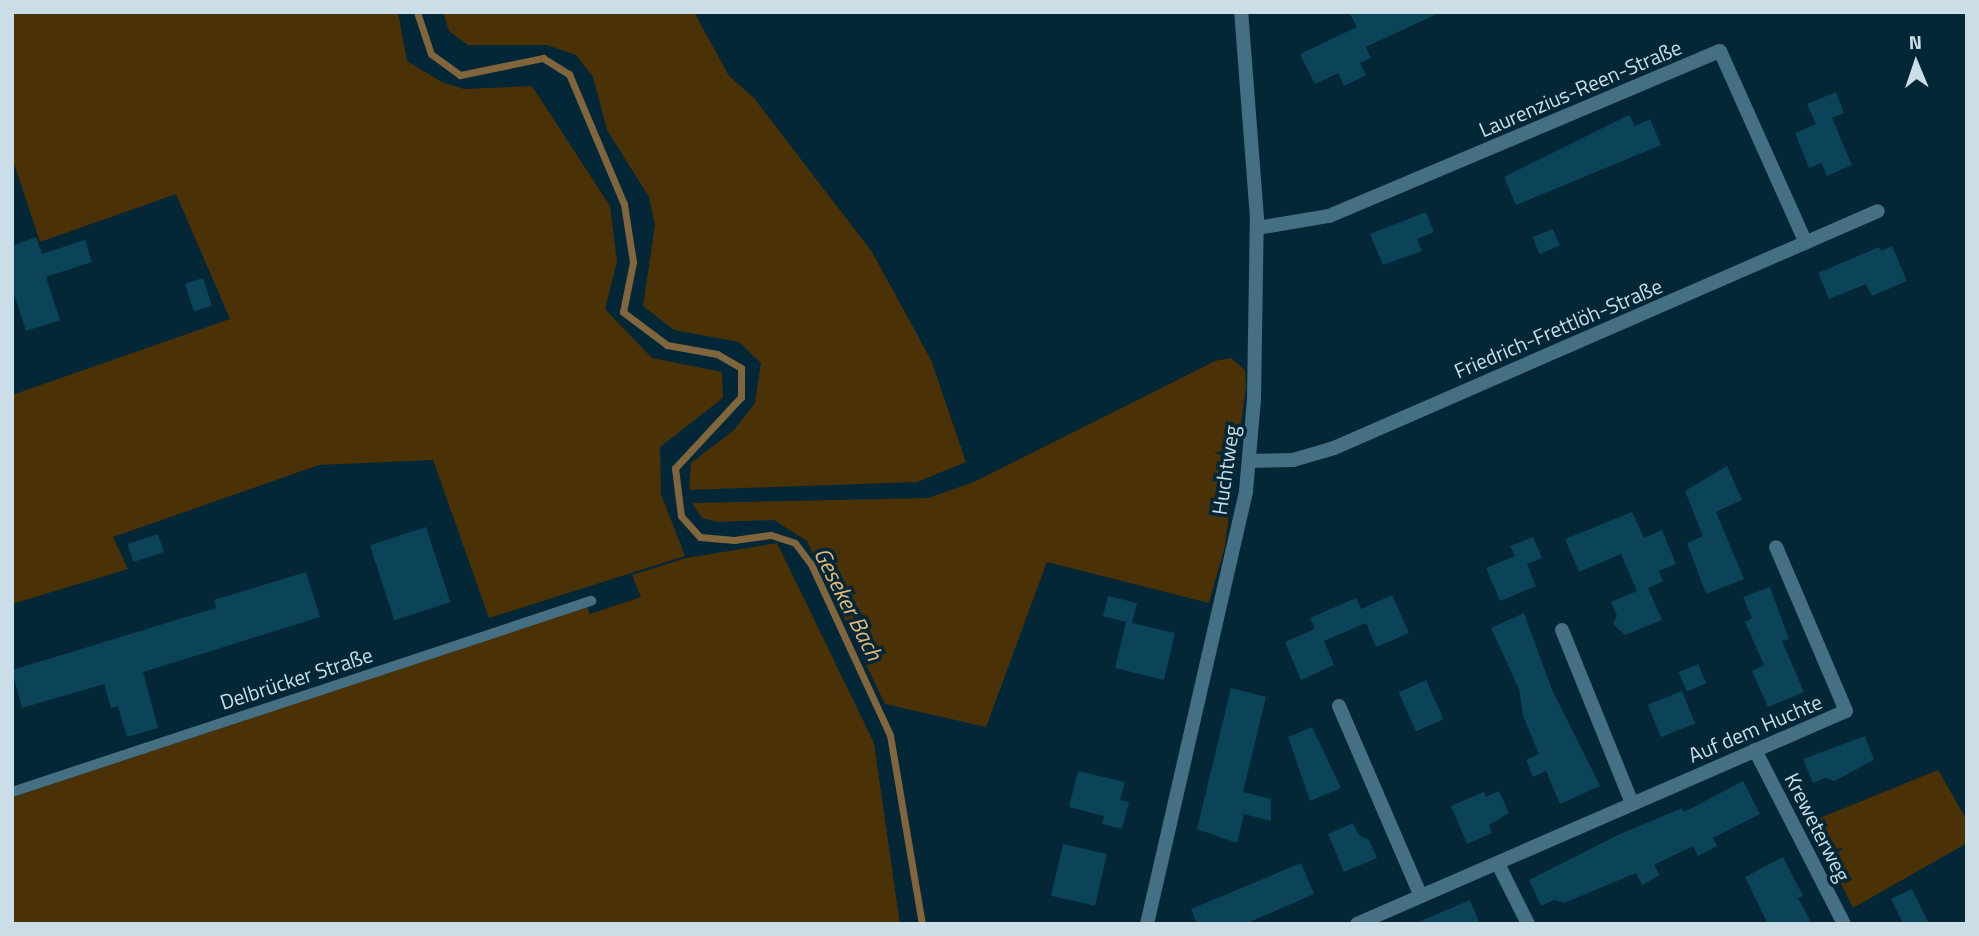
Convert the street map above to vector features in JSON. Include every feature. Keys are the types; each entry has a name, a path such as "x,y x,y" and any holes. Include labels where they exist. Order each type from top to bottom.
{"street":[{"name":"Huchtweg","path":"1147,924 1215,636 1249,461 1254,400 1257,228 1241,12"},
{"name":"Laurenzius-Reen-Straße","path":"1257,228 1329,216 1720,51 1806,243"},
{"name":"Friedrich-Frettlöh-Straße","path":"1249,461 1293,460 1334,448 1878,211"},
{"name":"Auf dem Huchte","path":"1357,924 1846,711 1776,547"},
{"path":"1562,630 1632,803"},
{"path":"1339,706 1421,896"},
{"name":"Kreweterweg","path":"1755,750 1844,924"},
{"path":"1498,864 1528,924"}],"lane":[{"name":"Delbrücker Straße","path":"12,792 591,601"}],"shaded area":[{"path":"12,12 398,12 407,61 442,82 464,89 532,86 610,206 617,262 605,309 652,358 722,372 723,398 660,447 661,494 685,556 489,618 433,460 319,465 113,537 128,569 12,604 12,395 230,319 176,194 40,242 12,157"},
{"path":"443,12 694,12 729,76 754,98 872,252 931,360 966,462 917,482 689,490 691,463 734,430 755,403 761,363 739,342 674,330 643,306 655,225 649,197 607,130 593,77 576,55 547,45 468,45 449,31"},
{"path":"1231,358 1245,370 1246,386 1225,546 1209,603 1047,562 986,727 885,704 807,541 774,520 717,522 702,518 692,503 928,498 974,482 1215,361"},
{"path":"777,543 874,743 900,924 13,924 12,797 587,607 590,614 641,597 632,575 686,558"},
{"path":"1938,770 1967,820 1967,843 1853,908 1810,822"}],"building":[{"path":"1349,12 1441,12 1366,47 1371,58 1360,63 1366,75 1344,86 1338,73 1315,84 1300,54 1357,27"},
{"path":"1836,92 1844,113 1832,118 1852,165 1827,176 1821,163 1809,168 1795,133 1816,124 1807,104"},
{"path":"1629,115 1635,126 1650,119 1661,145 1516,205 1504,177"},
{"path":"1426,212 1434,232 1417,239 1422,251 1383,265 1370,234"},
{"path":"1553,229 1560,246 1539,254 1533,237"},
{"path":"36,237 42,254 85,240 92,262 46,277 60,320 26,331 12,288 12,246"},
{"path":"1892,246 1907,281 1872,296 1866,284 1829,299 1818,273 1879,247 1881,251"},
{"path":"203,278 212,306 194,311 185,284"},
{"path":"1727,466 1742,500 1716,512 1744,579 1706,594 1687,543 1703,536 1685,491"},
{"path":"1632,512 1644,538 1662,530 1676,564 1659,571 1663,581 1648,588 1662,620 1625,635 1613,624 1617,616 1611,602 1637,591 1621,554 1579,572 1565,539"},
{"path":"426,527 450,602 394,620 370,545"},
{"path":"158,534 164,552 133,562 128,544"},
{"path":"1533,537 1542,558 1527,564 1536,586 1500,601 1486,568 1515,556 1510,546"},
{"path":"306,572 320,617 143,672 158,728 127,737 118,706 111,708 104,684 22,708 12,670 216,608 214,600"},
{"path":"1770,587 1789,639 1782,641 1804,692 1768,707 1752,671 1764,665 1745,622 1752,618 1743,597"},
{"path":"1392,595 1409,633 1376,647 1366,623 1324,641 1334,665 1301,680 1285,642 1315,629 1310,618 1356,598 1361,609"},
{"path":"1108,596 1137,603 1132,623 1175,633 1164,680 1115,668 1126,622 1103,616"},
{"path":"1524,613 1552,690 1600,786 1560,804 1546,771 1533,777 1526,760 1539,754 1523,716 1519,689 1491,628"},
{"path":"1698,664 1706,683 1687,692 1679,672"},
{"path":"1426,680 1443,719 1416,731 1399,692"},
{"path":"1231,688 1266,697 1243,792 1271,799 1271,821 1244,814 1237,843 1197,829"},
{"path":"1682,691 1695,723 1661,737 1648,705"},
{"path":"1312,727 1341,788 1310,801 1288,737"},
{"path":"1865,736 1874,760 1834,781 1825,778 1813,783 1803,759"},
{"path":"1078,771 1125,782 1120,800 1129,802 1122,829 1102,824 1104,816 1069,807"},
{"path":"1743,781 1760,814 1713,838 1717,846 1698,856 1693,846 1654,865 1660,875 1642,885 1636,873 1564,903 1554,900 1541,906 1529,880 1618,835 1682,808 1684,812"},
{"path":"1499,791 1509,813 1489,825 1492,833 1467,844 1451,806 1484,792 1486,797"},
{"path":"1353,823 1359,835 1369,840 1377,858 1344,872 1328,834"},
{"path":"1063,844 1107,854 1095,906 1051,896"},
{"path":"1783,857 1803,896 1798,898 1812,924 1768,924 1745,877"},
{"path":"1301,863 1314,894 1245,924 1197,924 1191,909"},
{"path":"1912,889 1929,924 1903,924 1891,899"},
{"path":"1470,900 1480,924 1416,924 1416,923"}],"waterway":[{"name":"Geseker Bach","path":"417,12 431,54 460,75 543,58 569,74 624,204 633,262 623,312 667,345 717,354 741,368 741,397 675,468 681,516 700,537 734,540 771,535 795,543 811,564 890,735 922,924"}]}
